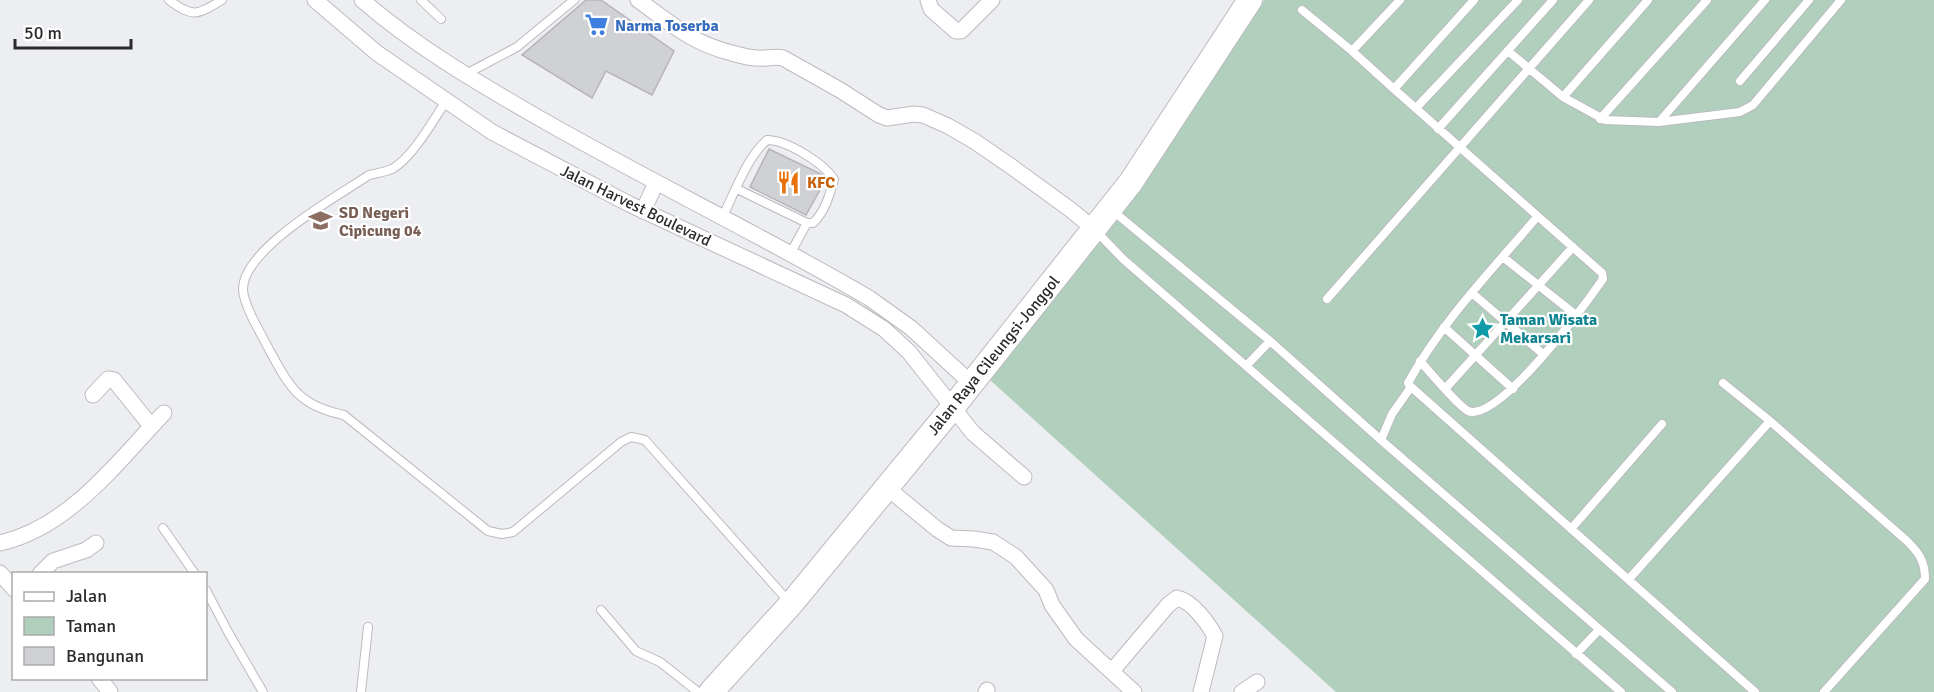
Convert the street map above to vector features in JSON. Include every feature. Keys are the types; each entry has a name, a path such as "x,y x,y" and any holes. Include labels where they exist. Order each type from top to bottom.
{"main road":[{"name":"Jalan Raya Cileungsi-Jonggol","path":"711,692 790,604 972,384 1131,182 1250,0"}],"street":[{"name":"Jalan Harvest Boulevard","path":"315,0 377,53 492,132 643,211 858,312 884,329 909,352 974,433 1024,477"},
{"name":"Jalan Harvest Boulevard","path":"362,0 386,21 465,75 588,146 868,298 911,328 972,384"},
{"path":"638,0 680,32 732,54 783,58 886,118 914,114 930,117 974,141 1094,229"},
{"path":"928,0 931,9 956,32 961,31 992,0"},
{"path":"643,211 656,183"},
{"path":"93,395 108,379 114,380 151,426"},
{"path":"0,543 30,533 66,511 164,413"},
{"path":"886,487 951,538 993,542 1016,557 1046,590 1052,605 1076,639 1134,692"},
{"path":"41,572 53,561 86,550 96,543"},
{"path":"0,573 12,587"},
{"path":"1112,671 1168,605 1177,598 1188,603 1215,636 1201,692"},
{"path":"101,680 110,692"},
{"path":"1242,692 1257,682"}],"lane":[{"path":"169,0 185,12 194,14 222,0"},
{"path":"421,0 441,18"},
{"path":"465,75 518,46 574,0"},
{"path":"1352,51 1400,0"},
{"path":"1394,89 1474,0"},
{"path":"1416,108 1518,0"},
{"path":"1438,129 1553,0"},
{"path":"1327,299 1589,0"},
{"path":"1563,97 1648,0"},
{"path":"1600,119 1707,0"},
{"path":"1659,122 1765,0"},
{"path":"1740,81 1809,0"},
{"path":"1508,51 1563,97 1600,119 1659,122 1746,110 1753,105 1842,0"},
{"path":"1302,10 1352,51 1600,271 1603,279 1576,316 1512,389 1483,409 1475,412 1467,410 1420,361"},
{"path":"446,101 419,141 395,167 369,175 277,237 251,266 243,290 251,314 289,385 305,400 320,408 344,415 488,531 502,534 513,532 621,442 631,437 645,440 790,604"},
{"path":"722,218 758,148 767,140 781,142 827,168 834,179 829,197 818,219 813,223 807,223 737,189"},
{"path":"1110,208 1270,341 1380,440 1672,692"},
{"path":"1537,217 1444,327 1420,361 1408,383 1755,692"},
{"path":"790,255 807,223"},
{"path":"1094,229 1123,259 1621,692"},
{"path":"1445,389 1573,247"},
{"path":"1503,257 1576,316"},
{"path":"1472,293 1543,354"},
{"path":"1444,327 1512,389"},
{"path":"1247,365 1270,341"},
{"path":"1723,383 1770,421 1907,541 1921,556 1924,579 1824,692"},
{"path":"1380,440 1392,414 1411,387"},
{"path":"1629,579 1770,421"},
{"path":"1571,529 1662,424"},
{"path":"163,528 194,572"},
{"path":"207,592 263,692"},
{"path":"601,610 636,651 660,662 698,692"},
{"path":"361,692 368,627"},
{"path":"1576,654 1599,630"}],"green space":[{"name":"Taman Wisata Mekarsari","path":"1264,0 1934,0 1934,692 1336,692 990,380 1072,276"}],"building":[{"name":"Narma Toserba","path":"586,0 601,0 674,51 652,95 606,71 592,98 522,55"},
{"name":"KFC","path":"769,149 821,174 826,179 806,215 750,187"}],"place":[{"name":"Narma Toserba","path":"597,25"},
{"name":"KFC","path":"789,182"},
{"name":"SD Negeri Cipicung 04","path":"321,221"},
{"name":"Taman Wisata Mekarsari","path":"1482,328"}]}
